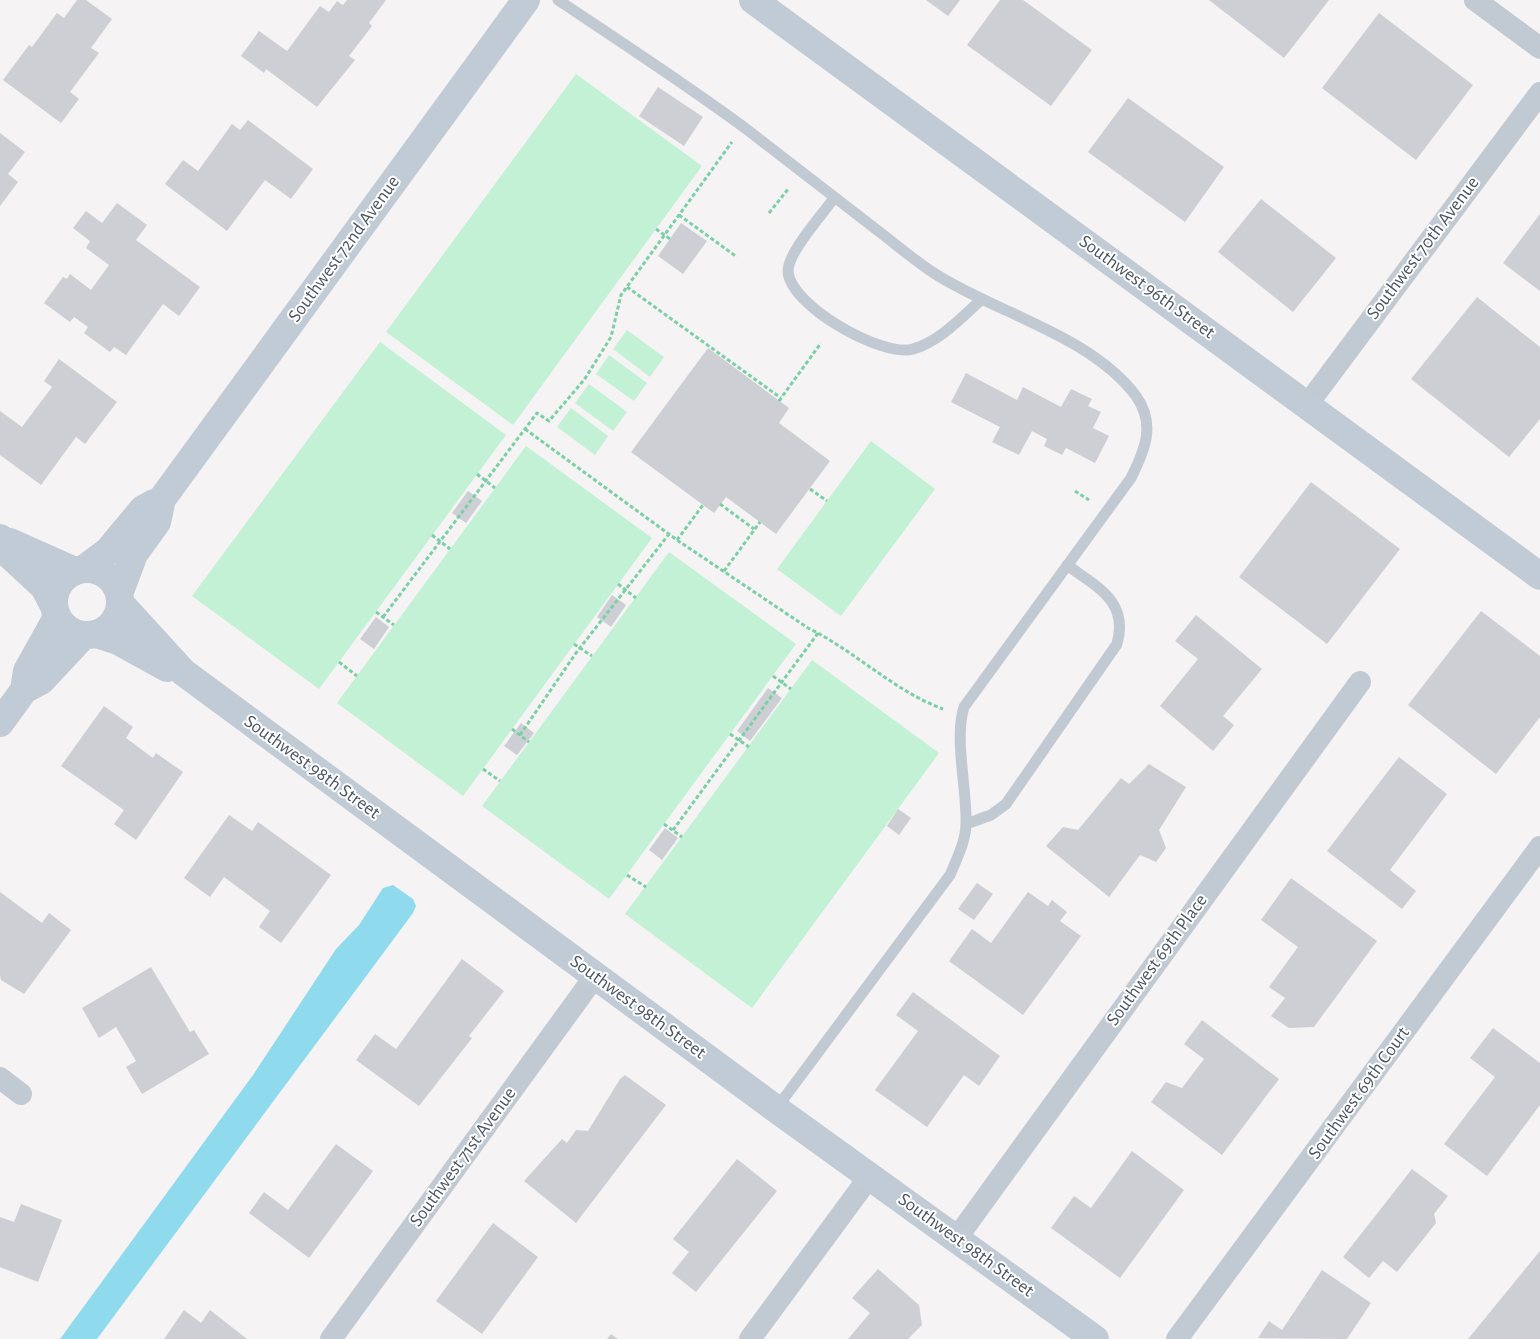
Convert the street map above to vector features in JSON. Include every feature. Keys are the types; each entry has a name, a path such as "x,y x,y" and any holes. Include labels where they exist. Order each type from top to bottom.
{"street":[{"name":"Southwest 72nd Avenue","path":"119,598 134,554 157,522 162,499 526,0"},
{"name":"Southwest 96th Street","path":"753,0 1540,576"},
{"path":"1475,0 1540,48"},
{"name":"Southwest 70th Avenue","path":"1307,405 1540,93"},
{"name":"Southwest 72nd Avenue","path":"79,570 108,551 143,509 162,499"},
{"path":"0,538 79,570"},
{"path":"0,538 3,549 19,561 44,587 56,611 64,626 73,632 90,634 106,629 114,621 119,598 109,578 93,569 79,570 67,575 59,584 54,595 56,611 27,670 24,690"},
{"name":"Southwest 98th Street","path":"119,598 183,672 776,1109 1095,1339"},
{"path":"0,723 24,690 40,681 90,634"},
{"name":"Southwest 98th Street","path":"90,634 118,641 164,667 183,672"},
{"name":"Southwest 69th Place","path":"956,1238 1360,682"},
{"name":"Southwest 69th Court","path":"1177,1339 1540,847"},
{"name":"Southwest 71st Avenue","path":"331,1339 595,976"},
{"path":"0,1078 22,1094"},
{"path":"750,1339 870,1176"}],"lane":[{"path":"558,0 670,74 744,127 936,275 981,300 1040,325 1092,357 1129,388 1145,414 1149,433 1131,478 964,707 961,728 966,824 964,840 950,875 938,895 776,1109"},
{"path":"834,198 792,257 788,272 800,297 812,307 858,337 884,347 903,350 924,345 953,326 981,300"},
{"path":"966,824 992,815 1006,804 1117,644 1121,632 1116,607 1101,590 1067,566"}],"path":[{"path":"382,617 537,413 550,421 584,380 611,337 617,306 627,287 744,127"},
{"path":"770,213 801,172"},
{"path":"679,215 737,257"},
{"path":"656,229 670,238"},
{"path":"627,287 780,400 821,343"},
{"path":"525,429 677,540 818,633 832,639 920,701"},
{"path":"477,474 495,488"},
{"path":"810,489 827,501"},
{"path":"720,504 754,529"},
{"path":"677,540 703,505"},
{"path":"724,571 760,522"},
{"path":"520,735 580,648 669,534"},
{"path":"432,535 450,549"},
{"path":"618,584 636,598"},
{"path":"376,612 394,625"},
{"path":"673,830 818,633"},
{"path":"574,644 592,656"},
{"path":"339,662 358,676"},
{"path":"773,676 791,689"},
{"path":"512,729 529,742"},
{"path":"730,734 749,747"},
{"path":"483,768 500,781"},
{"path":"664,824 682,837"},
{"path":"627,875 646,887"}],"green space":[{"path":"576,74 702,166 513,425 386,332"},
{"path":"627,330 664,357 650,377 613,349"},
{"path":"380,342 506,435 319,689 192,596"},
{"path":"609,355 647,383 634,401 596,374"},
{"path":"589,384 627,412 613,431 575,403"},
{"path":"571,408 608,436 595,455 557,427"},
{"path":"871,441 935,489 841,616 777,569"},
{"path":"526,446 652,538 463,796 337,703"},
{"path":"669,552 796,644 609,899 482,806"},
{"path":"812,660 939,753 752,1008 625,914"}],"water":[{"path":"393,885 413,899 416,906 413,913 97,1339 60,1339 253,1075 336,949 359,925 383,888"}],"building":[{"path":"77,0 86,0 112,19 91,48 99,53 70,92 79,99 61,123 3,80 29,45 32,47 57,13 64,18"},
{"path":"347,0 386,0 369,23 372,26 349,56 355,60 317,107 266,69 264,73 241,56 259,31 287,51 320,6 329,12 337,1 343,5"},
{"path":"926,0 960,0 948,16"},
{"path":"1000,0 1023,0 1092,50 1051,106 967,45"},
{"path":"1209,0 1329,0 1284,58"},
{"path":"1379,13 1473,85 1416,160 1322,88"},
{"path":"658,87 703,117 684,146 639,116"},
{"path":"1128,98 1224,167 1185,222 1088,152"},
{"path":"248,120 313,169 291,199 265,180 227,231 165,184 183,160 198,171 232,124 240,130"},
{"path":"0,133 25,152 8,174 18,182 0,206"},
{"path":"1261,199 1336,258 1293,312 1218,252"},
{"path":"117,203 147,225 136,240 200,287 179,316 163,304 126,355 114,347 110,352 84,333 88,327 74,317 70,322 44,303 63,277 67,279 70,274 91,290 109,265 86,248 90,241 73,228 86,211 102,223"},
{"path":"1540,214 1540,291 1503,263"},
{"path":"681,223 707,241 683,274 658,256"},
{"path":"1477,297 1540,347 1540,419 1509,457 1411,379"},
{"path":"708,348 789,408 779,423 830,461 776,534 726,497 714,513 631,452"},
{"path":"59,359 117,402 85,444 76,437 41,485 0,455 0,411 22,427 52,387 44,381"},
{"path":"966,373 1017,400 1023,387 1061,407 1071,389 1092,399 1088,406 1101,412 1093,428 1109,436 1095,463 1066,448 1062,455 1044,446 1047,439 1032,431 1019,455 992,442 1000,427 951,402"},
{"path":"1311,482 1400,549 1327,644 1239,577"},
{"path":"468,491 482,501 466,523 452,513"},
{"path":"612,595 626,605 611,627 597,617"},
{"path":"1481,611 1540,656 1540,717 1496,774 1408,705"},
{"path":"1196,615 1262,669 1223,716 1234,725 1213,751 1160,706 1198,659 1175,641"},
{"path":"376,617 389,627 374,649 360,639"},
{"path":"768,688 782,698 750,741 737,731"},
{"path":"104,706 133,727 126,738 153,758 156,753 183,772 136,840 114,824 124,810 61,766"},
{"path":"521,723 534,733 517,755 504,746"},
{"path":"1399,757 1447,794 1390,870 1416,891 1402,909 1327,851"},
{"path":"1149,764 1186,787 1159,830 1166,848 1156,862 1140,855 1109,897 1046,846 1063,827 1078,830 1121,778 1129,784"},
{"path":"898,809 911,818 899,835 887,826"},
{"path":"229,815 252,831 258,822 331,875 281,943 259,927 270,911 224,877 210,897 184,878"},
{"path":"665,828 678,838 662,860 649,850"},
{"path":"1291,878 1377,941 1314,1027 1289,1028 1271,1016 1285,998 1269,987 1298,947 1261,920"},
{"path":"977,883 993,894 974,920 958,909"},
{"path":"0,892 42,923 49,913 71,930 24,994 1,980 0,976"},
{"path":"1028,892 1048,906 1052,900 1067,912 1060,921 1081,936 1023,1015 949,961 972,929 991,943"},
{"path":"462,959 504,991 469,1036 472,1038 419,1106 356,1060 375,1034 396,1049"},
{"path":"151,967 190,1032 194,1030 209,1054 142,1094 126,1067 136,1061 116,1027 99,1038 82,1008"},
{"path":"913,992 1000,1056 979,1086 964,1075 927,1127 875,1090 918,1031 896,1015"},
{"path":"1202,1020 1279,1079 1222,1155 1151,1102 1166,1082 1182,1088 1204,1059 1184,1044"},
{"path":"1493,1028 1540,1063 1540,1105 1487,1176 1444,1144 1495,1077 1470,1058"},
{"path":"625,1075 666,1105 576,1223 524,1181 562,1139 567,1143 576,1130 588,1131 620,1079"},
{"path":"336,1144 373,1171 309,1258 249,1213 264,1192 288,1210"},
{"path":"1132,1151 1184,1190 1120,1278 1051,1228 1074,1196 1091,1208"},
{"path":"737,1159 777,1191 696,1292 672,1273 689,1252 673,1239"},
{"path":"1412,1169 1448,1196 1434,1214 1436,1223 1397,1272 1383,1261 1369,1278 1343,1257"},
{"path":"21,1204 62,1220 38,1282 0,1267 0,1217 14,1222"},
{"path":"493,1223 538,1257 482,1334 436,1301"},
{"path":"1540,1251 1540,1339 1468,1339"},
{"path":"878,1269 919,1305 922,1325 908,1339 848,1339 870,1313 852,1298"},
{"path":"1322,1270 1371,1303 1347,1339 1258,1338 1269,1321 1282,1330"},
{"path":"184,1310 201,1323 210,1310 247,1339 164,1339"},
{"path":"611,1334 618,1339 607,1339"}]}
